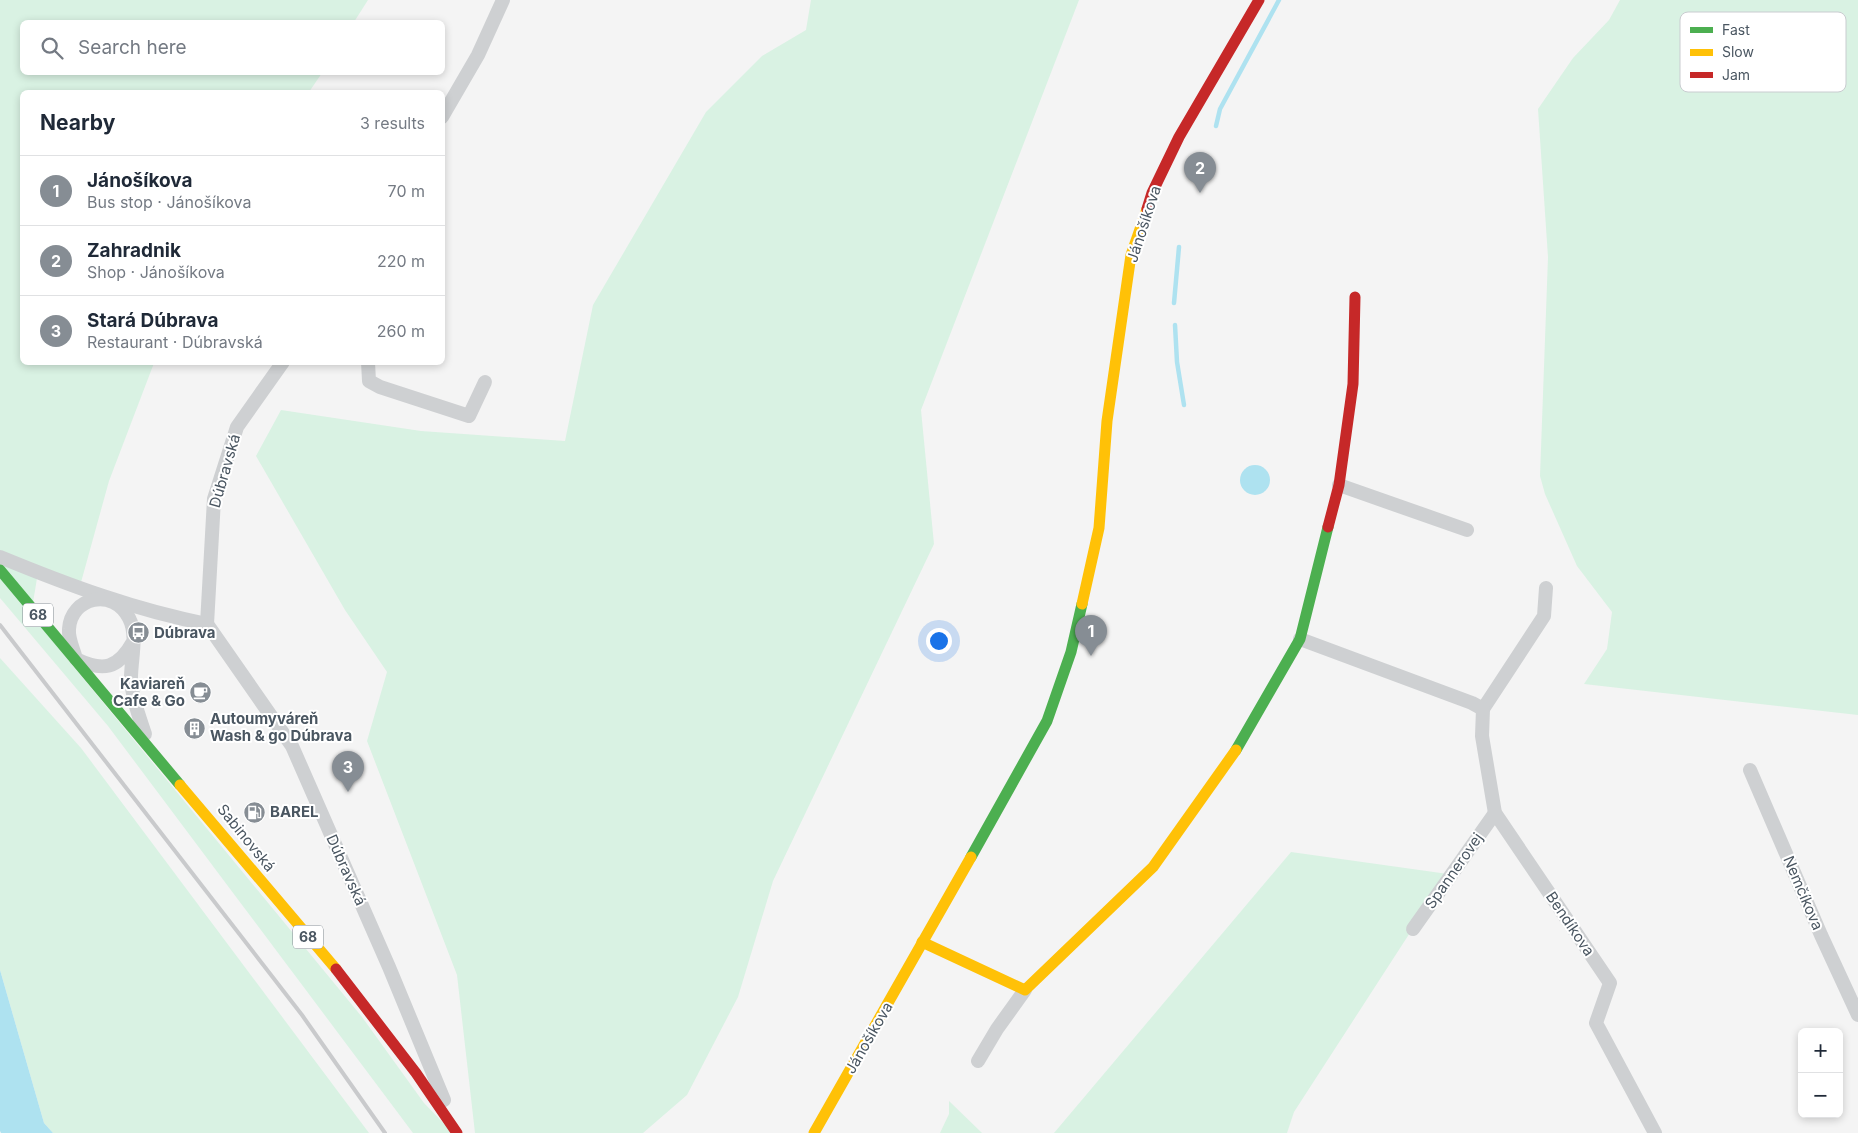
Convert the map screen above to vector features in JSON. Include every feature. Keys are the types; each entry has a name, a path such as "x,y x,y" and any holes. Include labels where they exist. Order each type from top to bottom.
{"street":[{"path":"445,112 478,55 502,0"},
{"name":"Jánošíkova","path":"814,1133 910,967 922,942 1047,721 1071,652 1099,528 1107,421 1131,255 1152,193 1179,138 1259,0"},
{"path":"978,1061 997,1029 1025,990 1153,867 1233,756 1300,639 1339,485 1353,384 1356,298"},
{"name":"Dúbravská","path":"281,365 237,427 214,499 207,624 292,746 389,967 457,1132"},
{"path":"368,365 369,381 380,387 469,416 485,382"},
{"path":"1339,485 1467,530"},
{"path":"0,558 113,600 207,624"},
{"name":"Sabinovská","path":"0,570 377,1020 457,1132"},
{"path":"1300,639 1483,709 1544,616 1546,588"},
{"path":"150,748 136,710 132,679 133,638 131,620 125,610 113,600 96,598 82,605 74,616 69,629 76,659 92,667 102,668 126,655 133,638 137,622 143,616 155,612"},
{"name":"Bendíkova","path":"1483,709 1482,736 1495,813 1610,983 1596,1023 1655,1133"},
{"name":"Nemčíkova","path":"1750,770 1821,935 1858,1015"},
{"name":"Spannerovej","path":"1413,929 1495,813"},
{"path":"922,942 1025,990"}],"green space":[{"path":"0,0 368,0 355,20 20,20 20,75 321,75 310,90 20,90 20,365 153,365 109,481 80,586 38,572 31,615 362,1017 424,1103 453,1133 413,1133 108,726 0,598"},
{"path":"811,0 1079,0 921,410 934,544 773,881 738,997 687,1095 643,1133 475,1133 457,975 367,741 387,672 345,610 256,456 281,410 421,431 565,441 593,305 706,112 762,56 806,30"},
{"path":"1620,0 1858,0 1858,715 1584,684 1607,649 1612,612 1577,566 1545,494 1540,476 1548,257 1538,109 1573,58 1609,20"},
{"path":"0,658 81,748 369,1133 53,1133 44,1123 0,970"},
{"path":"1291,852 1448,874 1294,1112 1287,1133 1054,1133"},
{"path":"949,1101 982,1133 940,1133 949,1114"}],"water":[{"path":"1255,465 1266,469 1270,480 1266,491 1255,495 1244,491 1240,480 1244,469"},
{"path":"0,970 44,1123 53,1133 1,1133 0,1131"}],"waterway":[{"path":"1216,126 1220,109 1279,0"},
{"path":"1174,303 1179,247"},
{"path":"1175,325 1177,362 1184,405"}],"railway":[{"path":"0,625 302,1015 385,1133"}],"traffic: fast":[{"path":"1236,750 1300,639 1328,527"},
{"path":"0,570 180,785"},
{"path":"971,857 1047,721 1071,652 1082,604"}],"traffic: slow":[{"path":"1082,604 1099,528 1107,421 1131,255 1147,209"},
{"path":"922,942 1025,990 1153,867 1236,750"},
{"path":"180,785 336,969"},
{"path":"814,1133 971,857"}],"traffic: jam":[{"path":"1147,209 1152,193 1179,137 1259,0"},
{"path":"1328,527 1339,485 1353,384 1355,297"},
{"path":"336,969 416,1073 457,1133"}],"place":[{"name":"Zahradnik","path":"1200,193"},
{"name":"Dúbrava","path":"138,633"},
{"name":"Jánošíkova","path":"1091,656"},
{"name":"Kaviareň Cafe & Go","path":"201,693"},
{"name":"Autoumyváreň Wash & go Dúbrava","path":"194,728"},
{"name":"Stará Dúbrava","path":"348,792"},
{"name":"BAREL","path":"254,812"}]}
